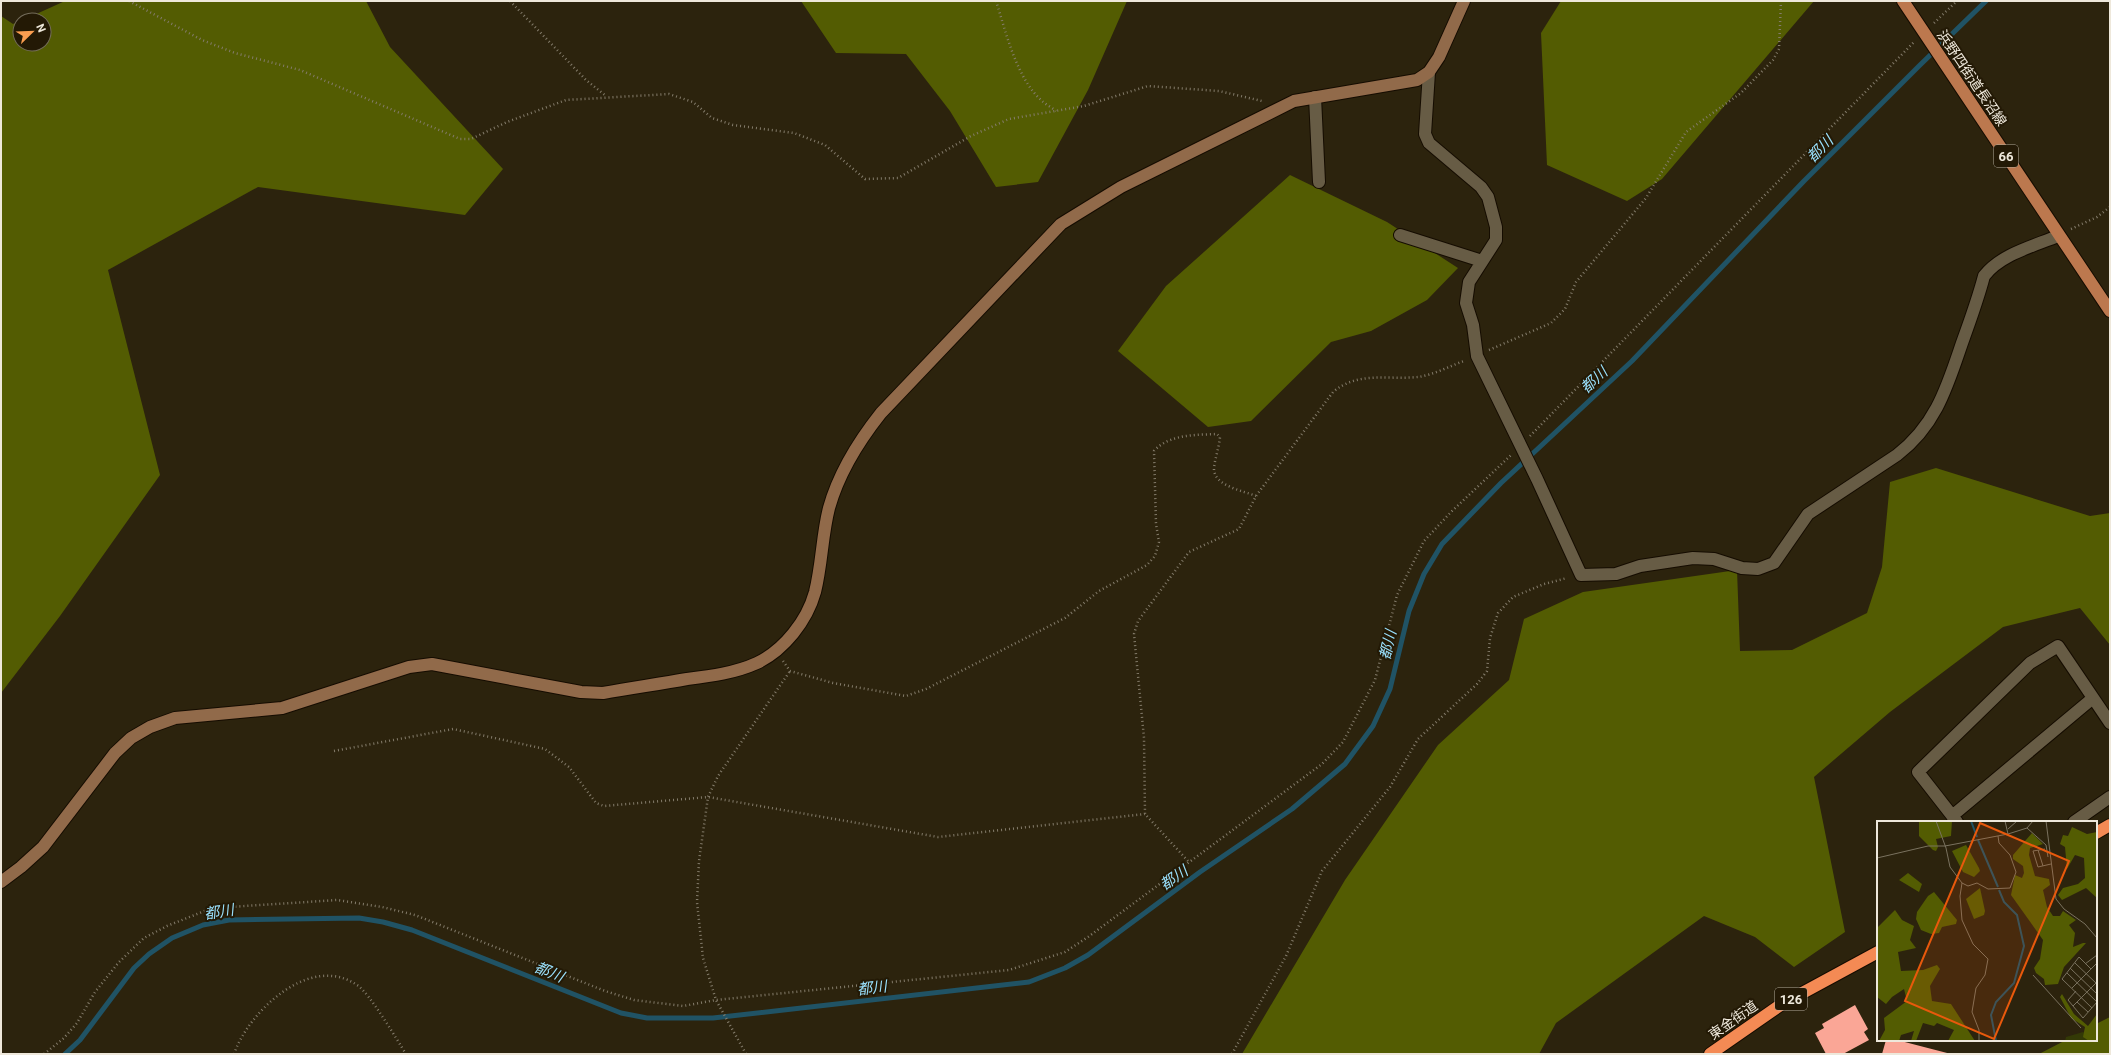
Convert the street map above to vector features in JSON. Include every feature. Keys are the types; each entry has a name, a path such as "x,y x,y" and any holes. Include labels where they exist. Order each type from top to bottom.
{"highway":[{"path":"2097,832 2110,825"},
{"name":"東金街道","path":"1710,1054 1782,1004 1877,953"}],"main road":[{"name":"浜野四街道長沼線","path":"1903,1 2058,236 2110,311"}],"street":[{"path":"1464,1 1439,57 1430,72 1425,134 1429,143 1481,187 1488,197 1496,227 1496,240 1469,282 1466,303 1473,325 1477,356 1581,575 1616,574 1640,566 1693,558 1714,559 1742,568 1758,569 1774,562 1808,514 1897,455 1910,445 1922,431 1943,397 1984,276 1990,268 2000,260 2058,236"},
{"path":"1,882 21,868 43,847 115,753 131,738 150,727 175,718 282,708 409,667 432,664 582,692 603,693 731,673 757,663 777,652 790,637 803,617 815,593 829,508 846,464 859,440 881,413 1061,224 1121,187 1294,101 1417,80 1430,72"},
{"path":"1315,97 1319,182"},
{"path":"1400,235 1482,261"},
{"path":"2093,698 1954,819 1918,772 2030,663 2058,646 2110,723"},
{"path":"2075,821 2110,797"}],"path":[{"path":"129,1 202,40 235,53 300,70 460,139 471,139 507,122 566,100 606,96 669,94 692,102 712,118 733,125 794,133 825,145 865,179 898,178 971,136 1009,119 1084,106 1148,86 1219,91 1265,102 1275,110"},
{"path":"510,1 586,80 606,96"},
{"path":"996,1 1009,42 1025,80 1041,100 1056,111"},
{"path":"1188,861 1145,814 1144,738 1134,634 1138,621 1189,552 1239,529 1256,496 1332,392 1343,384 1357,379 1419,377 1477,356 1551,323 1565,309 1576,282 1646,198 1686,132 1741,93 1773,60 1779,49 1781,1"},
{"path":"44,1054 64,1038 77,1023 95,992 119,962 144,938 167,926 207,910 230,907 337,900 382,907 415,915 605,991 634,1000 683,1006 716,1000 1009,970 1035,963 1065,952 1088,937 1188,861 1322,764 1343,742 1375,680 1397,595 1424,542 1451,512 1520,446 1957,1"},
{"path":"2058,236 2097,217 2110,207"},
{"path":"746,1054 716,1000 703,958 697,902 699,861 708,797 718,776 790,671 833,683 906,696 926,689 1065,618 1099,592 1147,565 1155,556 1159,542 1154,451 1160,445 1185,436 1217,434 1220,437 1214,470 1216,477 1222,483 1256,496"},
{"path":"1232,1054 1286,956 1322,870 1390,787 1418,739 1477,684 1487,671 1490,638 1498,613 1513,596 1544,584 1581,575"},
{"path":"334,751 453,729 545,749 569,766 596,803 604,806 708,797 938,837 1145,814"},
{"path":"234,1054 239,1040 252,1020 280,994 299,983 318,976 337,975 358,985 406,1054"}],"green space":[{"path":"65,1 366,1 390,47 503,169 465,215 258,187 108,270 160,475 60,616 1,693 1,16 12,23 12,52 52,52 52,12 41,12"},
{"path":"801,1 1127,1 1088,90 1038,182 996,187 950,111 906,54 836,53"},
{"path":"1561,1 1814,1 1662,179 1627,201 1547,165 1541,33"},
{"path":"1290,175 1387,222 1458,268 1427,300 1371,331 1331,342 1251,421 1208,427 1118,351 1166,286"},
{"path":"1936,468 2090,516 2110,513 2110,645 2080,608 2003,627 1890,712 1814,777 1845,932 1794,967 1755,937 1704,916 1556,1023 1539,1054 1242,1054 1345,880 1438,745 1509,680 1524,619 1583,592 1737,570 1740,651 1792,650 1867,613 1882,567 1890,482"},
{"path":"2110,1017 2110,1054 2039,1054 2064,1041 2097,1041 2097,1024"}],"building":[{"path":"1855,1005 1868,1029 1864,1032 1869,1040 1843,1054 1826,1054 1815,1033 1824,1028 1822,1024"},
{"path":"1886,1041 1901,1041 1951,1054 1882,1054"}],"waterway":[{"name":"都川","path":"65,1054 80,1040 134,968 149,954 172,938 203,925 229,920 359,918 383,922 412,930 621,1013 647,1018 713,1018 1029,982 1065,968 1088,955 1200,872 1292,809 1345,764 1373,726 1390,689 1409,611 1424,574 1442,544 1501,483 1632,361 1804,181 1986,1"}]}
